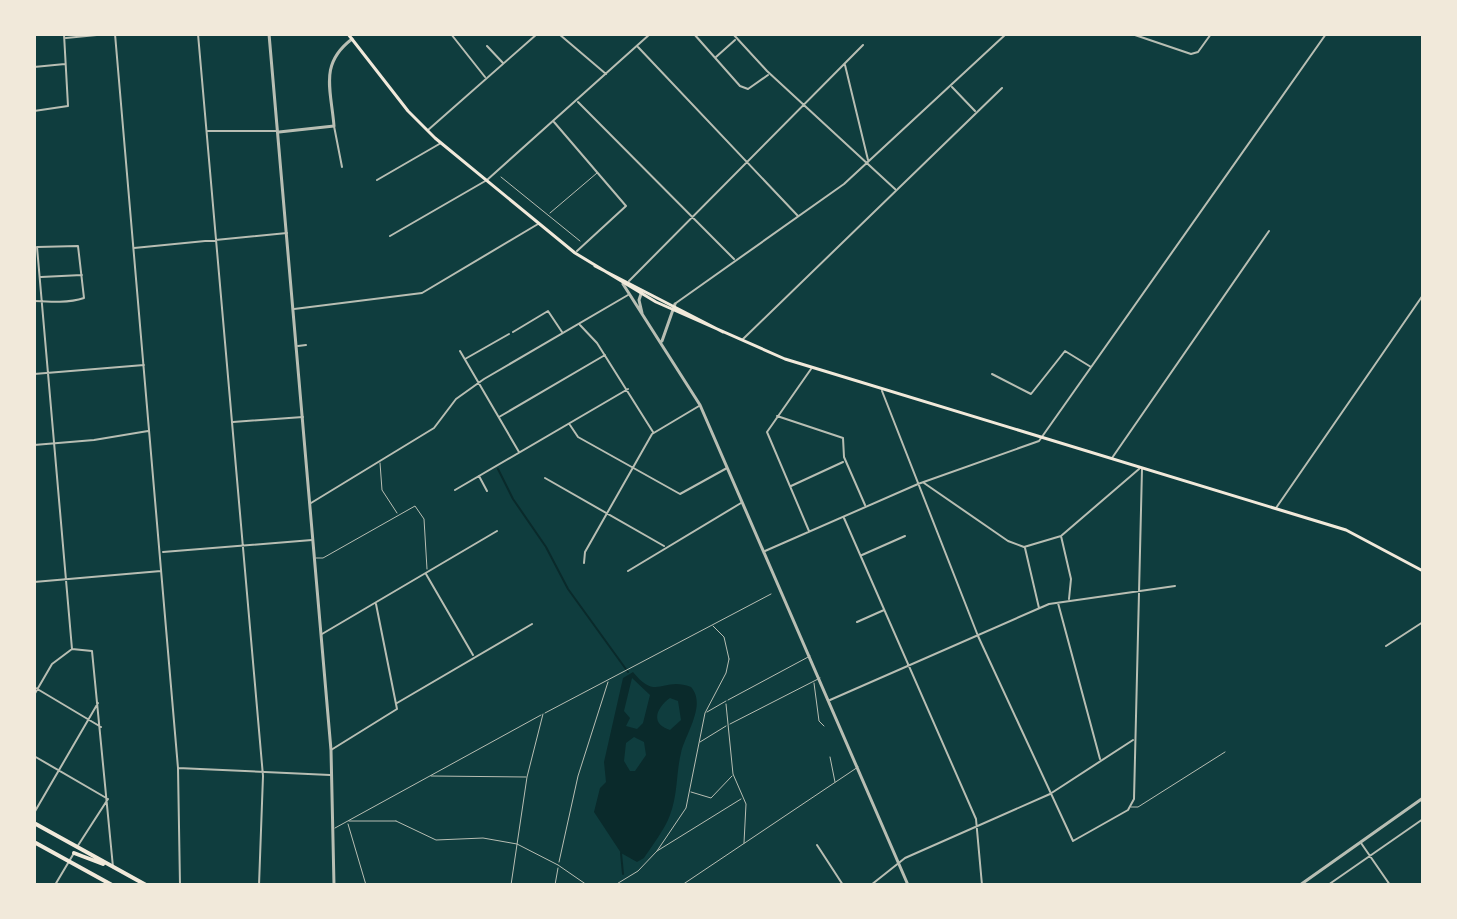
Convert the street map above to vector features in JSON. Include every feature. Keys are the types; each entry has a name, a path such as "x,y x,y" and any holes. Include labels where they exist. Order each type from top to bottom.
{"main road":[{"path":"348,34 441,143 575,253 641,294 741,341 811,368 1359,535 1423,571"},
{"path":"595,266 674,307"},
{"path":"34,823 75,851 146,885"},
{"path":"34,842 112,885"}],"street":[{"path":"34,111 68,106 64,36 107,34"},
{"path":"115,34 178,768 180,885"},
{"path":"198,34 263,772 259,885"},
{"path":"269,34 331,750 334,885"},
{"path":"342,167 334,126 330,64 334,54 358,34"},
{"path":"451,34 486,79"},
{"path":"428,131 537,34"},
{"path":"559,34 606,74"},
{"path":"390,236 487,180 650,34"},
{"path":"694,34 740,86 748,89 770,74"},
{"path":"733,34 770,74 896,190"},
{"path":"663,344 666,322 674,307 868,162 1006,34"},
{"path":"1132,34 1195,54 1211,34"},
{"path":"764,551 918,484 1034,444 1041,438 1326,34"},
{"path":"715,58 737,38"},
{"path":"629,282 863,45"},
{"path":"487,46 504,63"},
{"path":"637,46 798,216"},
{"path":"845,63 868,162"},
{"path":"34,67 65,64"},
{"path":"951,86 976,112"},
{"path":"741,341 1002,88"},
{"path":"577,101 735,260"},
{"path":"553,121 626,206 575,253"},
{"path":"207,130 277,132 334,126"},
{"path":"377,180 441,143"},
{"path":"294,309 418,294 539,224 597,173"},
{"path":"501,177 580,241"},
{"path":"1111,459 1269,231"},
{"path":"133,248 287,233"},
{"path":"34,301 41,301 84,298 78,246 37,247 39,277 41,301 47,373 72,649"},
{"path":"39,277 83,275"},
{"path":"623,284 700,405 901,862 908,885"},
{"path":"310,503 434,428 456,399 478,382 630,294"},
{"path":"642,313 641,294 659,297"},
{"path":"1276,508 1423,295"},
{"path":"513,332 548,311 562,333"},
{"path":"650,325 659,327 666,322"},
{"path":"579,324 605,355 653,433"},
{"path":"465,359 509,334"},
{"path":"297,346 306,345"},
{"path":"460,351 520,453"},
{"path":"992,374 1031,394 1065,351 1091,367"},
{"path":"499,417 605,355"},
{"path":"34,374 144,365"},
{"path":"809,531 768,436 768,428 811,368"},
{"path":"455,490 628,389"},
{"path":"881,389 978,636 1073,841 1131,807 1138,807 1225,752"},
{"path":"584,563 585,552 653,433 700,405"},
{"path":"776,416 841,436 845,461 866,506"},
{"path":"232,422 303,417"},
{"path":"570,425 578,437 683,494 728,467"},
{"path":"34,445 149,431"},
{"path":"380,461 382,490 398,515"},
{"path":"790,487 845,461"},
{"path":"924,482 1008,541 1024,547 1061,536 1141,468"},
{"path":"1131,807 1140,591 1141,468"},
{"path":"479,476 487,491"},
{"path":"545,478 664,546"},
{"path":"628,571 742,502"},
{"path":"315,558 323,558 398,515 417,508 424,519 427,572 474,656"},
{"path":"844,516 976,819 982,885"},
{"path":"321,634 497,531"},
{"path":"861,556 905,536"},
{"path":"1061,536 1071,579 1068,600"},
{"path":"160,552 313,540"},
{"path":"1024,547 1039,609"},
{"path":"34,582 162,571"},
{"path":"830,700 1058,602 1175,586"},
{"path":"333,829 771,594"},
{"path":"331,750 397,709 375,602"},
{"path":"1058,602 1101,761"},
{"path":"857,622 885,610"},
{"path":"1386,646 1423,622"},
{"path":"396,704 532,624"},
{"path":"615,885 638,871 657,851 677,825 691,792 705,713 726,673 729,659 724,637 711,624"},
{"path":"34,695 52,664 72,649 92,651 113,868"},
{"path":"705,713 810,656"},
{"path":"700,742 820,678"},
{"path":"555,885 578,776 609,680"},
{"path":"814,680 819,721 824,726"},
{"path":"36,688 101,727"},
{"path":"726,701 733,774 744,798 744,843"},
{"path":"34,813 99,702"},
{"path":"511,885 527,777 543,714"},
{"path":"871,885 901,862 1050,794 1134,740"},
{"path":"34,756 108,799"},
{"path":"830,757 835,782"},
{"path":"682,885 858,767"},
{"path":"178,768 332,775"},
{"path":"691,792 711,798 733,774"},
{"path":"429,776 527,777"},
{"path":"657,851 744,798"},
{"path":"1300,885 1423,798"},
{"path":"55,885 108,799"},
{"path":"1328,885 1423,819"},
{"path":"347,821 396,821 436,840 483,838 517,844 558,865 587,885"},
{"path":"347,821 353,846 365,871 366,885"},
{"path":"1360,842 1390,885"},
{"path":"817,845 843,885"}],"water":[{"path":"633,672 641,681 654,687 681,684 691,687 697,702 694,720 681,753 670,815 644,858 637,862 621,853 594,812 600,788 606,782 604,762 623,678","holes":["632,678 650,695 643,723 637,729 626,726 630,718 624,711","670,698 678,701 681,720 670,730 660,724 657,716","634,737 644,742 646,755 635,771 630,771 624,761 626,743"]}],"waterway":[{"path":"498,469 568,589 628,672"},
{"path":"621,853 623,874"}]}
